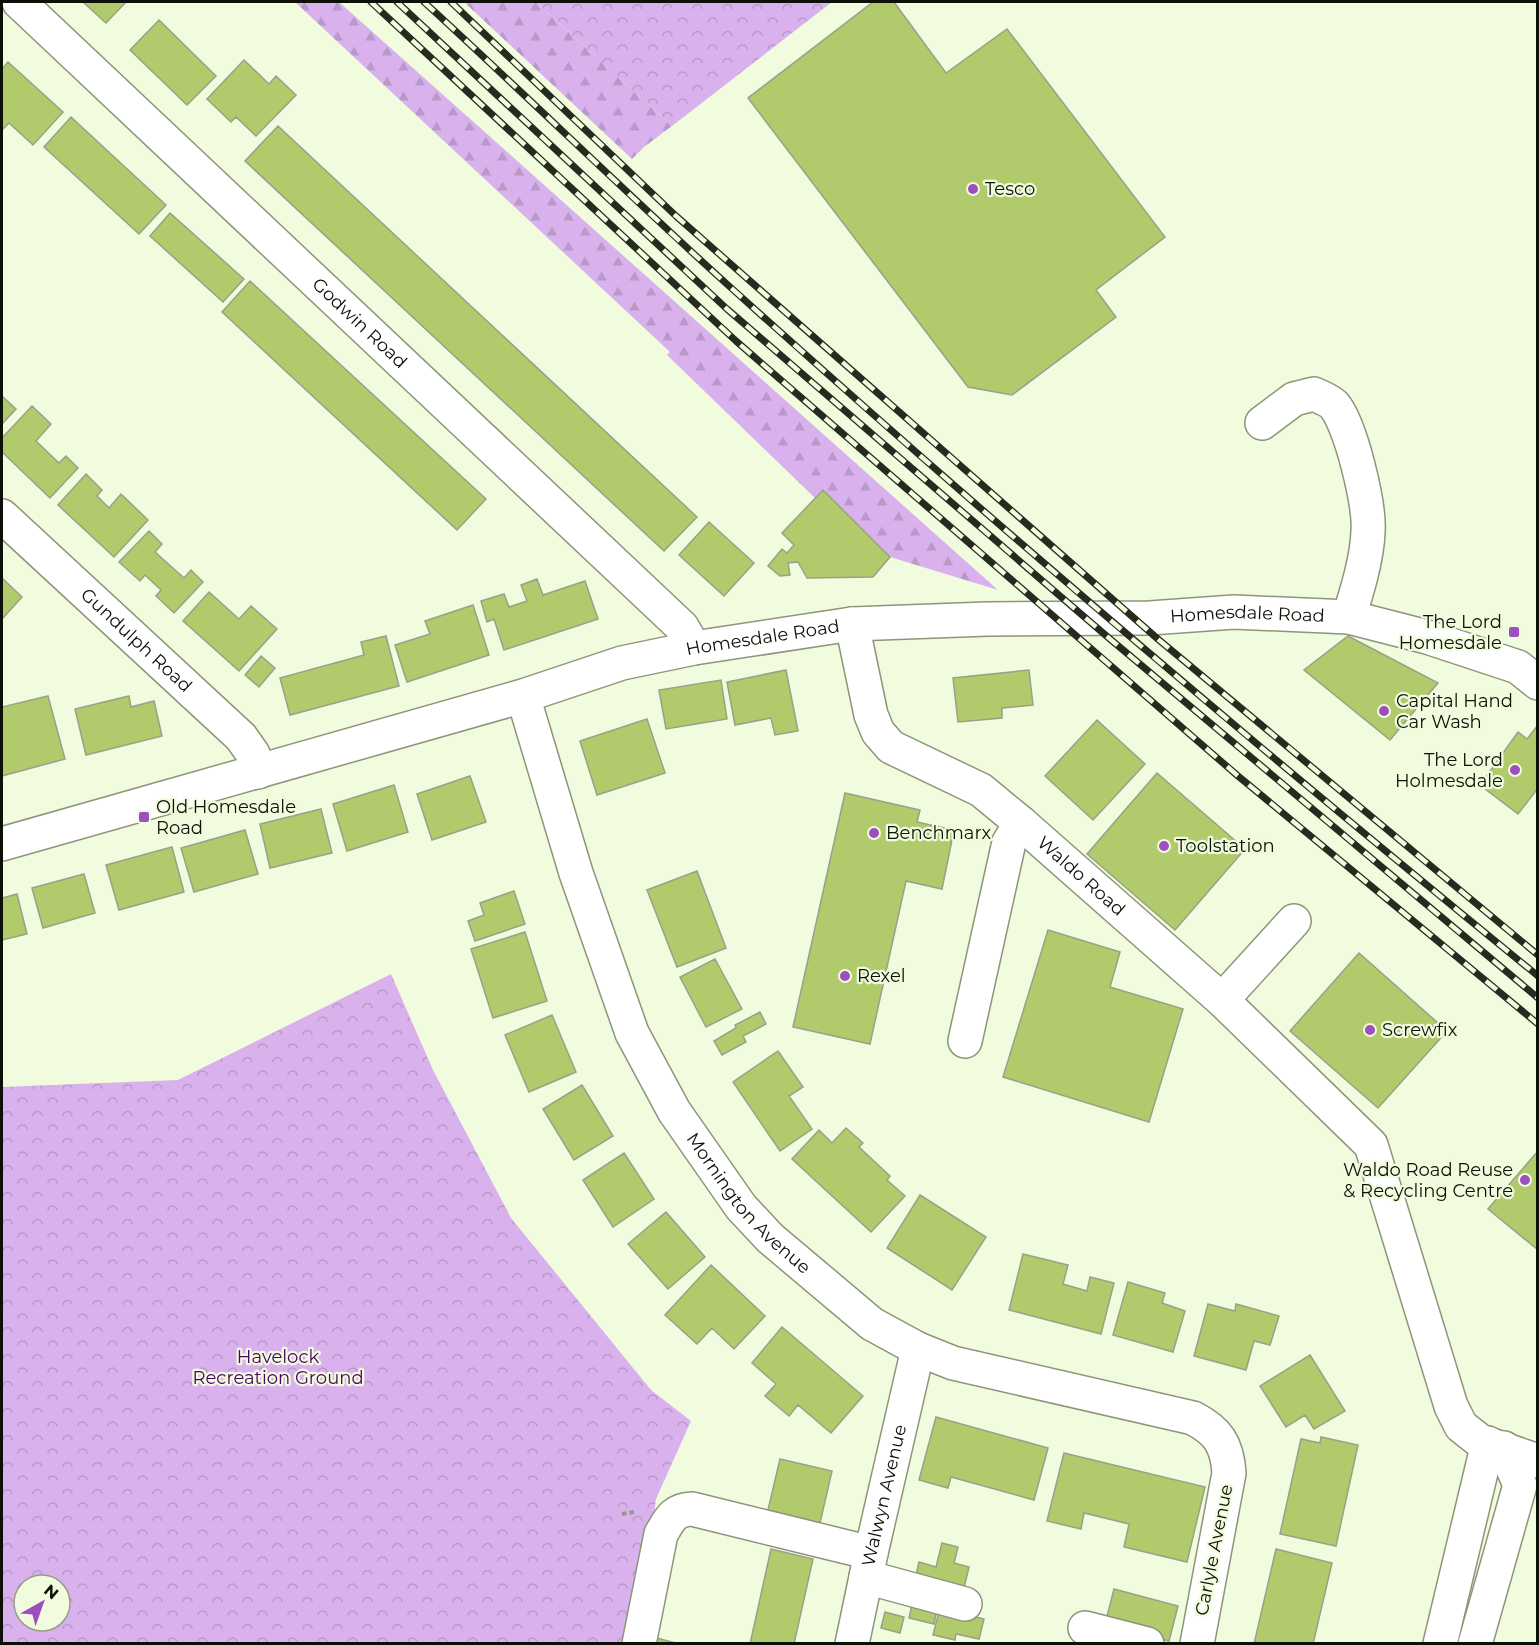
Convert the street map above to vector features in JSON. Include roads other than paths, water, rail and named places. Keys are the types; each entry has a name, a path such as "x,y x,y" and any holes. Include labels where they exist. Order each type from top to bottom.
{"street":[{"name":"Godwin Road","path":"19,2 682,627 694,648"},
{"path":"1262,423 1294,399 1314,394 1333,403 1343,421 1362,481 1368,532 1359,584 1349,617"},
{"name":"Gundulph Road","path":"2,516 227,722 253,754 258,772"},
{"name":"Homesdale Road","path":"2,844 523,696 622,663 694,648 852,624 987,619 1150,618 1234,612 1349,617 1427,637 1518,667 1538,683"},
{"name":"Waldo Road","path":"852,624 871,715 878,732 891,747 981,790 1022,823 1222,1000 1371,1145 1451,1406 1461,1426 1480,1441 1514,1453"},
{"name":"Mornington Avenue","path":"523,696 576,873 632,1033 674,1111 741,1207 770,1238 872,1324 918,1349 953,1363 1193,1418 1208,1426 1220,1439 1228,1456"},
{"path":"965,1041 1010,842 1022,823"},
{"path":"1222,1000 1294,921"},
{"name":"Walwyn Avenue","path":"852,1644 918,1349"},
{"path":"1440,1644 1514,1453"},
{"path":"1475,1644 1520,1485 1514,1453"},
{"path":"1493,1644 1535,1476 1514,1453"},
{"name":"Carlyle Avenue","path":"1197,1644 1229,1473 1228,1456"},
{"path":"639,1644 661,1534 670,1519 680,1510 692,1509 868,1565 965,1604"},
{"path":"1085,1628 1147,1644"}],"railway":[{"path":"371,2 736,341 1238,776 1538,1024"},
{"path":"397,2 727,309 1110,639 1538,998"},
{"path":"424,2 691,251 828,375 1231,722 1538,976"},
{"path":"451,2 676,216 1159,640 1538,955"}],"place":[{"name":"Tesco","path":"973,189"},
{"name":"The Lord Homesdale","path":"1514,632"},
{"name":"Capital Hand Car Wash","path":"1384,711"},
{"name":"The Lord Holmesdale","path":"1515,770"},
{"name":"Old Homesdale Road","path":"144,817"},
{"name":"Benchmarx","path":"874,833"},
{"name":"Toolstation","path":"1164,846"},
{"name":"Rexel","path":"845,976"},
{"name":"Screwfix","path":"1370,1030"},
{"name":"Waldo Road Reuse & Recycling Centre","path":"1525,1180"}],"park label":[{"name":"Havelock Recreation Ground","path":"278,1367"}]}
